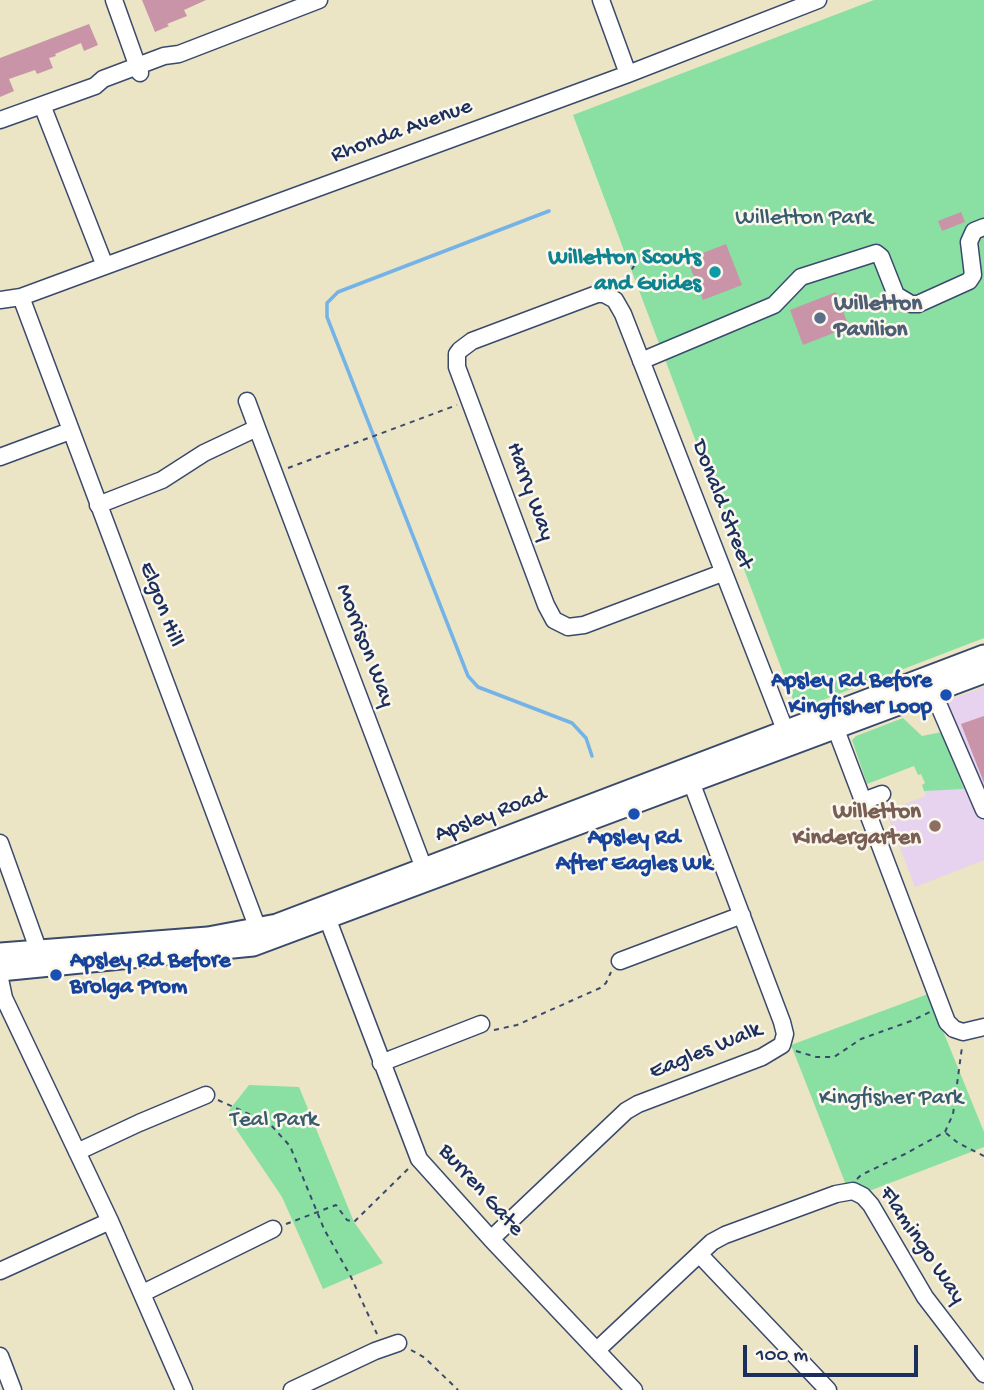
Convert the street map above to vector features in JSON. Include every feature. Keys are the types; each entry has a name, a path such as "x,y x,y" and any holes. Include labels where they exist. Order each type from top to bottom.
{"main road":[{"name":"Apsley Road","path":"833,722 984,655"},
{"name":"Apsley Road","path":"0,971 231,950 274,940 325,913 426,874 788,738 984,673"},
{"name":"Apsley Road","path":"0,953 208,937 258,929 325,913"}],"street":[{"path":"114,0 139,70"},
{"path":"0,120 95,86 103,79 139,70 164,56 178,54 319,0"},
{"path":"601,0 628,74"},
{"name":"Rhonda Avenue","path":"0,300 21,297 628,74 818,0"},
{"path":"42,105 105,266"},
{"path":"641,360 774,305 801,277 876,253 881,257 896,295 911,304 918,304 969,281 973,275 969,242 974,231 984,227"},
{"name":"Harry Way","path":"615,300 604,294 597,294 465,345 457,354 456,360 546,606 554,620 568,627 584,625 722,573"},
{"name":"Elgon Hill","path":"21,297 258,929"},
{"name":"Donald Street","path":"615,300 620,305 788,738"},
{"name":"Morrison Way","path":"247,401 426,874"},
{"path":"98,505 162,480 205,453 257,428"},
{"path":"0,457 70,431"},
{"path":"933,692 951,717 984,810"},
{"path":"833,722 947,1022 954,1029 963,1032 984,1027"},
{"name":"Eagles Walk","path":"491,1239 626,1111 762,1057 782,1045 785,1034 782,1023 689,776"},
{"path":"863,801 882,793"},
{"path":"0,844 38,949"},
{"name":"Burren Gate","path":"325,913 419,1159 635,1390"},
{"path":"620,961 742,915"},
{"path":"0,979 4,998 110,1221 184,1390"},
{"path":"381,1063 481,1024"},
{"path":"77,1152 139,1122 206,1095"},
{"name":"Flamingo Way","path":"597,1350 699,1254 726,1235 836,1194 853,1191 863,1196 871,1205 925,1297 984,1374"},
{"path":"0,1271 110,1221"},
{"path":"143,1293 272,1229"},
{"path":"699,1254 828,1390"},
{"path":"292,1390 391,1346"},
{"path":"0,1356 13,1390"}],"path":[{"path":"615,300 635,264"},
{"path":"274,474 470,399"},
{"path":"481,1024 493,1030 507,1029 600,988 620,961"},
{"path":"782,1045 816,1057 834,1057 861,1039 942,1008"},
{"path":"853,1191 861,1175 945,1132 953,1114 963,1032"},
{"path":"206,1095 269,1123 290,1146 324,1229 391,1346 425,1357 458,1390"},
{"path":"945,1132 958,1143 984,1156"},
{"path":"272,1229 336,1205 347,1220 354,1222 419,1159"}],"shaded area":[{"name":"Willetton Kindergarten","path":"984,687 984,860 915,887 886,811 926,796 924,791 964,788 933,706"}],"green space":[{"name":"Willetton Park","path":"874,0 984,0 984,638 802,708 794,702 573,115"},
{"path":"903,718 922,736 942,732 964,789 924,791 922,785 925,783 914,766 867,784 852,740"},
{"name":"Kingfisher Park","path":"928,994 984,1132 984,1147 869,1191 846,1185 791,1045"},
{"name":"Teal Park","path":"249,1085 299,1087 354,1222 383,1263 323,1289 282,1197 226,1114"}],"building":[{"path":"142,0 206,0 184,10 187,16 155,32"},
{"path":"89,24 98,45 84,51 81,43 55,54 56,56 49,58 53,68 37,74 35,70 9,79 14,91 0,97 0,58"},
{"path":"961,212 965,222 942,231 938,221"},
{"name":"Willetton Scouts and Guides","path":"726,244 742,285 703,300 687,259"},
{"name":"Willetton Pavilion","path":"836,292 849,327 803,345 790,310"},
{"path":"984,716 984,783 961,724"}],"waterway":[{"path":"549,211 338,292 327,303 327,317 468,676 478,687 572,723 586,738 592,756"}],"place":[{"name":"Willetton Scouts and Guides","path":"715,272"},
{"name":"Willetton Pavilion","path":"820,318"},
{"name":"Apsley Rd Before Kingfisher Loop","path":"946,695"},
{"name":"Apsley Rd After Eagles Wk","path":"634,814"},
{"name":"Willetton Kindergarten","path":"935,826"},
{"name":"Apsley Rd Before Brolga Prom","path":"56,975"}]}
